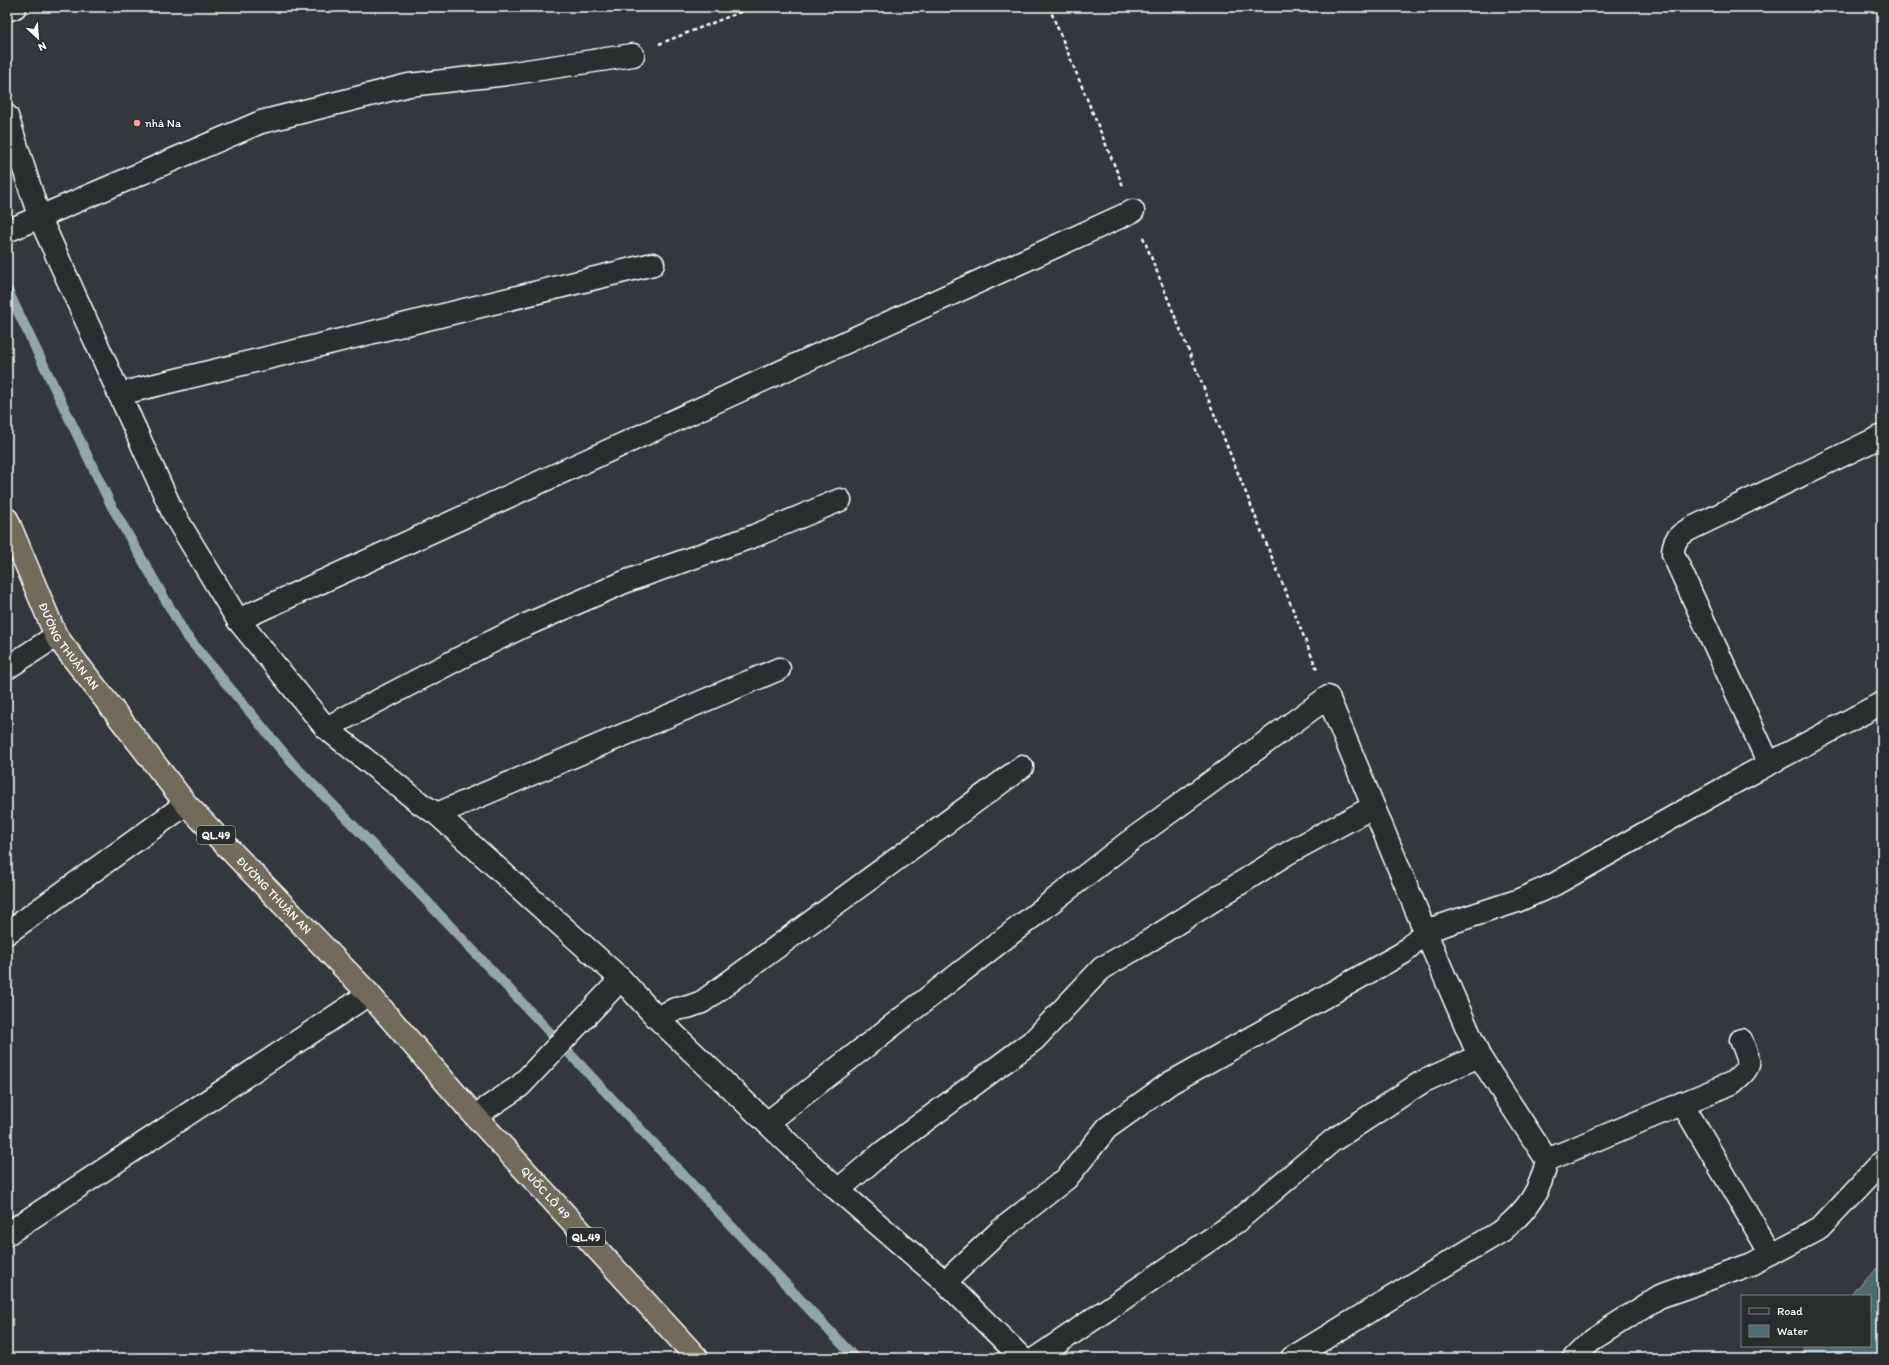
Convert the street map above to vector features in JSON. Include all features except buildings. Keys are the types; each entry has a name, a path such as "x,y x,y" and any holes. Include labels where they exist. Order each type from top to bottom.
{"highway":[{"name":"ĐƯỜNG THUẬN AN","path":"8,524 56,636 186,804 369,994 475,1116"},
{"name":"QUỐC LỘ 49","path":"475,1116 697,1358"}],"street":[{"path":"7,10 15,7"},
{"path":"23,224 261,122 410,85 507,74 632,55"},
{"path":"7,116 23,224 119,394 173,512 238,620 326,728 421,804 437,814 621,979 657,1018 767,1124 838,1190 945,1282 1022,1358"},
{"path":"238,620 1133,211"},
{"path":"119,394 653,264"},
{"path":"1769,764 1673,554 1673,546 1676,539 1688,530 1882,436"},
{"path":"326,728 526,625 627,581 754,536 840,500"},
{"path":"7,668 56,636"},
{"path":"437,814 779,669"},
{"path":"767,1124 1126,844 1328,697 1425,932 1479,1056 1546,1160 1542,1179 1533,1198 1521,1215 1503,1230 1292,1358"},
{"path":"945,1282 1001,1230 1067,1178 1107,1128 1170,1083 1403,953 1425,932 1517,901 1555,884 1769,764 1882,703"},
{"path":"657,1018 675,1009 688,1007 702,1002 1022,767"},
{"path":"7,933 186,804"},
{"path":"838,1190 883,1152 1034,1040 1102,968 1144,944 1288,853 1373,807"},
{"path":"475,1116 520,1086 597,1002 621,979"},
{"path":"7,1234 369,994"},
{"path":"1546,1160 1732,1083 1748,1067 1749,1060 1741,1040"},
{"path":"1036,1358 1236,1222 1332,1141 1422,1082 1479,1056"},
{"path":"1682,1103 1771,1254"},
{"path":"1574,1358 1593,1339 1658,1297 1752,1264 1820,1228 1882,1162"}],"path":[{"path":"632,55 753,7"},
{"path":"1049,7 1133,211 1328,697"}],"water":[{"path":"1882,1264 1882,1358 1799,1358 1808,1347 1871,1347 1871,1295 1852,1295 1865,1279"}],"waterway":[{"path":"7,289 111,505 185,634 293,764 406,879 855,1358"}],"place":[{"name":"nhà Na","path":"137,123"}]}
